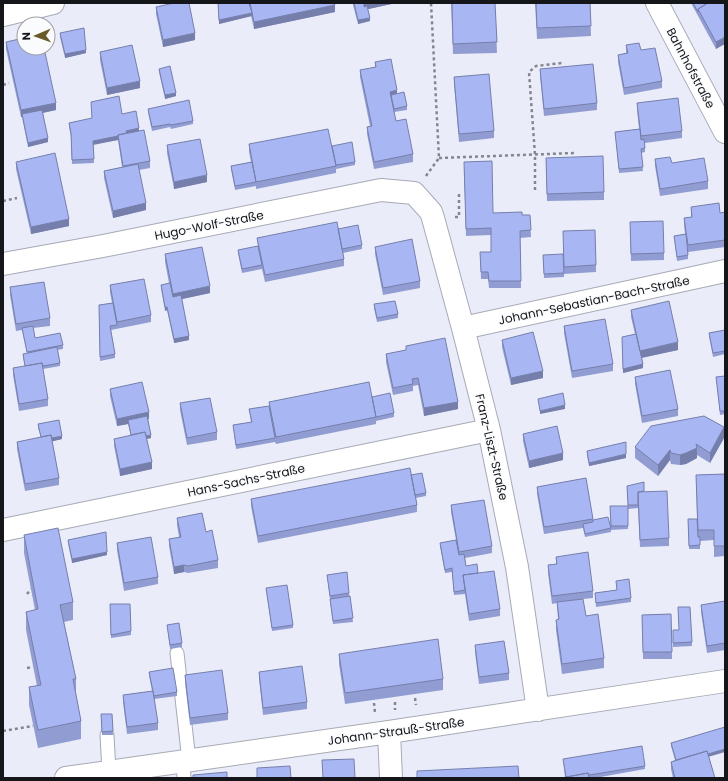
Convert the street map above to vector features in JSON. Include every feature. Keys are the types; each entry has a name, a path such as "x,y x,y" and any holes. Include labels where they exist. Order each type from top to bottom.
{"street":[{"path":"3,15 53,3"},
{"name":"Bahnhofstraße","path":"658,3 725,132"},
{"name":"Hugo-Wolf-Straße","path":"3,264 103,246 380,190 414,193"},
{"name":"Franz-Liszt-Straße","path":"414,193 431,212 489,430 517,567 538,710"},
{"name":"Johann-Sebastian-Bach-Straße","path":"463,328 725,272"},
{"name":"Hans-Sachs-Straße","path":"3,530 489,430"},
{"name":"Johann-Strauß-Straße","path":"66,778 109,772 185,767 389,732 725,681"},
{"path":"389,732 391,778"}],"lane":[{"path":"177,653 185,767"},
{"path":"107,735 109,772"}],"path":[{"path":"431,3 439,158 575,153"},
{"path":"535,190 535,154 529,72 536,66 562,63"},
{"path":"3,85 9,84"},
{"path":"3,201 17,198"},
{"path":"27,594 31,589"},
{"path":"27,668 33,667"},
{"path":"3,731 33,726"}],"building":[{"path":"174,3 189,3 195,33 163,40 156,7"},
{"path":"218,3 249,3 252,13 219,20"},
{"path":"250,3 334,3 335,5 254,22"},
{"path":"354,3 364,3 364,7 367,6 370,18 358,20"},
{"path":"452,3 495,3 497,42 453,44"},
{"path":"536,3 590,3 591,26 537,28"},
{"path":"693,3 708,3 698,9 698,12"},
{"path":"708,3 725,3 725,37 716,42 698,9"},
{"path":"84,28 86,50 65,54 60,33"},
{"path":"16,40 16,56 46,56 56,103 21,110 6,42"},
{"path":"639,43 641,50 655,48 662,81 624,88 618,55 628,53 626,45"},
{"path":"132,45 140,81 107,88 100,52"},
{"path":"391,59 397,90 390,92 396,121 406,119 413,154 374,162 367,127 372,126 360,70 376,67 375,62"},
{"path":"593,64 597,103 544,109 540,69"},
{"path":"170,66 176,93 165,95 159,69"},
{"path":"489,74 494,131 459,134 454,77"},
{"path":"404,92 407,106 394,109 391,95"},
{"path":"119,96 122,114 136,111 139,128 126,131 127,133 118,136 93,141 94,159 72,160 69,123 92,118 91,102"},
{"path":"678,98 682,131 641,136 637,103"},
{"path":"189,100 193,121 152,127 148,109"},
{"path":"42,110 48,138 28,143 22,114"},
{"path":"328,129 336,166 256,182 249,144"},
{"path":"640,129 641,140 644,139 645,148 641,149 643,167 619,169 615,132"},
{"path":"144,130 150,161 123,166 118,135"},
{"path":"200,139 207,175 174,182 167,145"},
{"path":"352,142 355,162 336,165 332,146"},
{"path":"55,153 69,219 31,227 16,162"},
{"path":"603,156 604,192 547,194 546,158"},
{"path":"670,157 672,163 704,158 708,181 660,189 655,159"},
{"path":"492,161 493,213 522,212 522,215 530,215 531,230 520,231 521,281 489,281 488,272 481,272 480,252 491,252 491,228 466,229 464,162"},
{"path":"252,162 256,182 235,186 231,166"},
{"path":"138,164 146,203 113,211 104,171"},
{"path":"719,203 720,213 725,212 725,240 688,245 684,218 692,217 691,207"},
{"path":"663,221 664,253 631,254 630,222"},
{"path":"337,222 344,259 265,275 257,238"},
{"path":"358,225 362,245 342,249 338,229"},
{"path":"595,230 596,265 564,267 563,231"},
{"path":"686,234 688,255 677,257 674,236"},
{"path":"412,239 420,281 383,288 375,247"},
{"path":"258,246 262,265 242,269 238,250"},
{"path":"202,247 210,286 173,294 165,254"},
{"path":"563,254 564,273 544,274 543,255"},
{"path":"144,279 151,315 117,322 110,285"},
{"path":"44,282 50,318 16,324 10,287"},
{"path":"170,283 173,297 181,295 189,336 174,339 167,307 165,307 161,285"},
{"path":"395,301 398,314 377,318 374,304"},
{"path":"669,301 678,342 640,351 631,310"},
{"path":"113,303 117,325 110,326 115,354 100,357 99,305"},
{"path":"605,319 613,364 572,371 564,326"},
{"path":"33,326 35,338 60,333 63,345 27,352 22,328"},
{"path":"725,330 725,351 713,353 709,333"},
{"path":"533,332 543,371 511,378 502,340"},
{"path":"636,334 643,364 623,369 622,337"},
{"path":"445,338 458,402 424,408 418,378 412,379 413,384 393,388 386,354 406,350 406,346"},
{"path":"57,347 60,363 43,366 42,363 25,366 23,354"},
{"path":"42,363 48,399 19,404 13,368"},
{"path":"670,370 678,409 642,416 635,377"},
{"path":"725,376 725,411 720,411 716,377"},
{"path":"142,382 149,412 117,419 110,389"},
{"path":"369,382 376,417 276,437 269,402"},
{"path":"390,393 394,413 376,417 372,397"},
{"path":"563,393 565,405 540,411 538,399"},
{"path":"210,398 217,432 187,438 180,403"},
{"path":"269,406 275,438 236,445 233,425 252,422 249,409"},
{"path":"147,416 151,435 146,436 145,432 131,435 128,420"},
{"path":"704,416 724,427 710,453 696,444 697,448 680,455 671,453 670,450 658,465 635,447 651,426"},
{"path":"59,420 62,436 52,438 51,435 41,437 38,424"},
{"path":"557,426 563,453 529,461 523,434"},
{"path":"145,432 152,462 120,469 114,439"},
{"path":"51,435 59,478 25,484 17,442"},
{"path":"626,442 626,454 589,463 587,451"},
{"path":"410,468 417,505 258,536 251,499"},
{"path":"422,473 426,493 415,495 411,475"},
{"path":"725,474 725,546 714,546 714,530 698,530 696,475"},
{"path":"586,478 593,519 544,527 537,487"},
{"path":"644,482 644,491 638,492 638,505 628,505 627,486"},
{"path":"667,491 669,538 640,540 638,492"},
{"path":"484,500 492,546 459,552 451,505"},
{"path":"610,506 628,506 628,526 611,526"},
{"path":"202,513 206,532 212,530 218,560 188,566 184,565 174,567 169,539 181,537 177,518"},
{"path":"608,517 611,528 585,534 583,524"},
{"path":"688,519 697,519 700,545 689,546"},
{"path":"58,528 73,602 60,605 76,679 73,679 81,721 38,730 29,687 41,685 26,612 38,609 24,535"},
{"path":"106,532 107,552 72,559 68,540"},
{"path":"151,537 158,577 124,583 117,543"},
{"path":"456,540 459,555 464,554 466,566 477,564 478,573 463,575 465,590 454,592 452,568 445,570 440,543"},
{"path":"588,552 593,591 552,596 548,565 557,564 556,557"},
{"path":"494,571 500,609 469,614 463,575"},
{"path":"347,572 349,593 330,596 327,575"},
{"path":"629,579 631,598 596,603 595,593 617,590 616,581"},
{"path":"287,585 293,625 272,628 266,588"},
{"path":"350,596 353,618 333,621 330,599"},
{"path":"583,599 586,616 598,614 604,658 562,664 556,620 559,619 557,602"},
{"path":"725,601 725,643 707,646 701,605"},
{"path":"110,604 130,604 131,631 111,635"},
{"path":"678,607 690,607 692,642 673,643 673,630 679,630"},
{"path":"671,614 672,652 643,652 642,615"},
{"path":"179,623 182,643 170,645 167,625"},
{"path":"438,639 443,679 345,693 339,654"},
{"path":"504,641 509,673 479,677 475,645"},
{"path":"302,666 307,702 263,708 259,672"},
{"path":"173,668 177,692 154,696 149,672"},
{"path":"222,670 228,713 190,718 185,675"},
{"path":"153,691 158,723 127,727 123,695"},
{"path":"101,714 112,714 113,731 102,732"},
{"path":"725,727 725,749 708,754 707,751 676,760 671,743"},
{"path":"642,746 645,766 566,777 563,759"},
{"path":"707,751 715,778 675,778 671,762"},
{"path":"354,759 355,778 323,778 322,760"},
{"path":"290,766 291,778 257,778 257,768"},
{"path":"518,766 519,778 417,778 417,771"},
{"path":"227,772 227,778 193,778 193,775"},
{"path":"588,773 589,778 561,778"}]}
